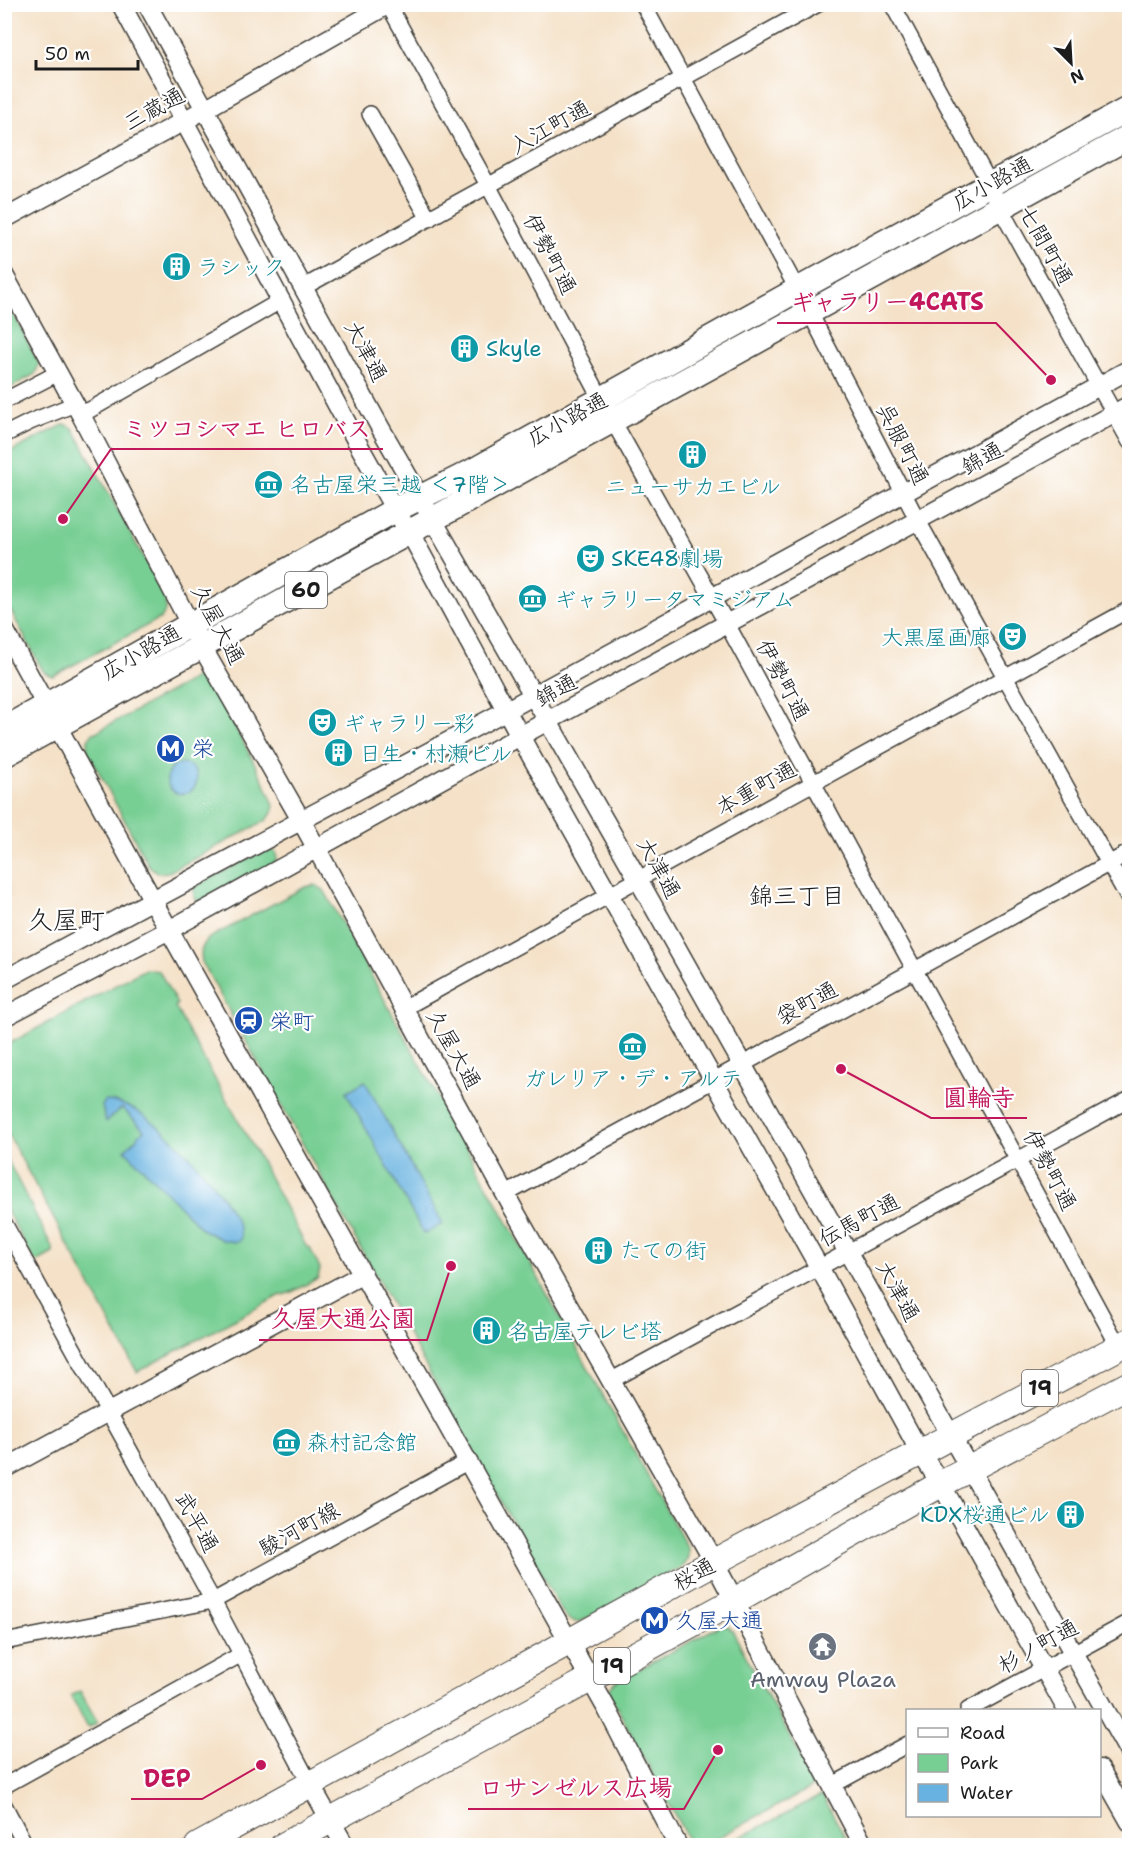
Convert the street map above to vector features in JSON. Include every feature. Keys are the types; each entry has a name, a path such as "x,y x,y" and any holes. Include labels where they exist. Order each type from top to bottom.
{"highway":[{"name":"桜通","path":"198,1845 714,1562 1124,1344"},
{"name":"桜通","path":"283,1845 734,1601 941,1484 1130,1384"}],"main road":[{"name":"広小路通","path":"4,729 53,716 202,647 410,533 797,290 1130,108"},
{"name":"広小路通","path":"4,755 53,716 190,623 395,510 810,313 1130,136"}],"street":[{"path":"121,4 520,736 819,1267 920,1452 941,1484 1066,1709"},
{"name":"大津通","path":"147,4 381,429 549,721 1130,1754"},
{"name":"呉服町通","path":"643,4 810,313 902,492 1130,901"},
{"name":"入江町通","path":"304,287 818,4"},
{"name":"七間町通","path":"892,4 990,184 999,208 1099,386 1122,409 1130,442"},
{"name":"三蔵通","path":"4,219 184,121 388,5"},
{"name":"伊勢町通","path":"388,5 1018,1159 1124,1344"},
{"path":"370,114 429,219"},
{"name":"久屋大通","path":"4,275 78,410 202,647 301,820 610,1381 714,1562 864,1845"},
{"path":"4,435 30,422 78,410 155,373 282,300"},
{"name":"錦通","path":"4,980 507,710 1130,369"},
{"path":"4,401 58,373"},
{"name":"錦通","path":"4,1017 169,930 520,736 1122,409"},
{"name":"本重町通","path":"404,1008 1130,609"},
{"path":"4,629 169,930 570,1643 678,1845"},
{"name":"袋町通","path":"506,1194 1130,852"},
{"name":"伝馬町通","path":"610,1381 1130,1099"},
{"name":"武平通","path":"4,1223 345,1845"},
{"path":"4,1469 363,1274"},
{"name":"駿河町線","path":"4,1642 213,1601 467,1462"},
{"name":"杉ノ町通","path":"970,1709 1130,1622"},
{"path":"4,1786 240,1655"},
{"path":"831,1786 906,1745"},
{"path":"1101,1771 1130,1822"},
{"path":"4,1805 26,1845"}],"green space":[{"path":"5,297 39,364 35,374 5,391"},
{"path":"65,424 73,428 157,582 166,605 161,618 53,676 43,671 5,600 4,455"},
{"path":"199,676 212,686 257,768 274,808 267,820 169,872 158,873 149,866 87,750 88,739 92,734"},
{"path":"268,848 276,852 277,861 206,903 194,898 194,887"},
{"path":"315,885 324,890 688,1549 687,1560 680,1568 580,1622 571,1621 560,1609 202,962 202,949 209,938 305,887"},
{"path":"145,969 159,971 177,1004 175,1006 183,1022 320,1269 318,1278 292,1292 279,1296 137,1372 5,1129 5,1046"},
{"path":"4,1153 53,1249 53,1253 37,1262 34,1261 5,1207"},
{"path":"721,1625 728,1626 733,1632 816,1785 704,1845 691,1845 608,1691 615,1682"},
{"path":"80,1691 98,1723 88,1728 71,1696"},
{"path":"822,1795 850,1845 725,1845"}],"water":[{"path":"182,764 193,768 197,779 193,790 182,794 171,790 167,779 171,768"},
{"path":"365,1081 443,1224 424,1234 346,1092"},
{"path":"105,1101 121,1104 138,1112 156,1124 189,1156 217,1189 231,1211 239,1226 240,1241 222,1240 203,1230 125,1150 144,1130 122,1108 106,1122 102,1106"}],"place":[{"name":"ラシック","path":"176,267"},
{"name":"Skyle","path":"465,348"},
{"name":"ギャラリー4CATS","path":"1051,380"},
{"name":"ニューサカエビル","path":"693,454"},
{"name":"名古屋栄三越 ＜7階＞","path":"269,484"},
{"name":"ミツコシマエ ヒロバス","path":"63,519"},
{"name":"SKE48劇場","path":"590,558"},
{"name":"ギャラリータマミジアム","path":"533,599"},
{"name":"大黒屋画廊","path":"1012,637"},
{"name":"ギャラリー彩","path":"322,723"},
{"name":"栄","path":"171,748"},
{"name":"日生・村瀬ビル","path":"338,753"},
{"name":"栄町","path":"249,1021"},
{"name":"ガレリア・デ・アルテ","path":"633,1046"},
{"name":"圓輪寺","path":"841,1069"},
{"name":"たての街","path":"599,1250"},
{"name":"久屋大通公園","path":"451,1266"},
{"name":"名古屋テレビ塔","path":"487,1331"},
{"name":"森村記念館","path":"286,1442"},
{"name":"KDX桜通ビル","path":"1071,1514"},
{"name":"久屋大通","path":"654,1620"},
{"name":"Amway Plaza","path":"823,1647"},
{"name":"ロサンゼルス広場","path":"718,1750"},
{"name":"DEP","path":"261,1765"}],"district":[{"name":"錦三丁目","path":"797,896"},
{"name":"久屋町","path":"66,919"}]}
